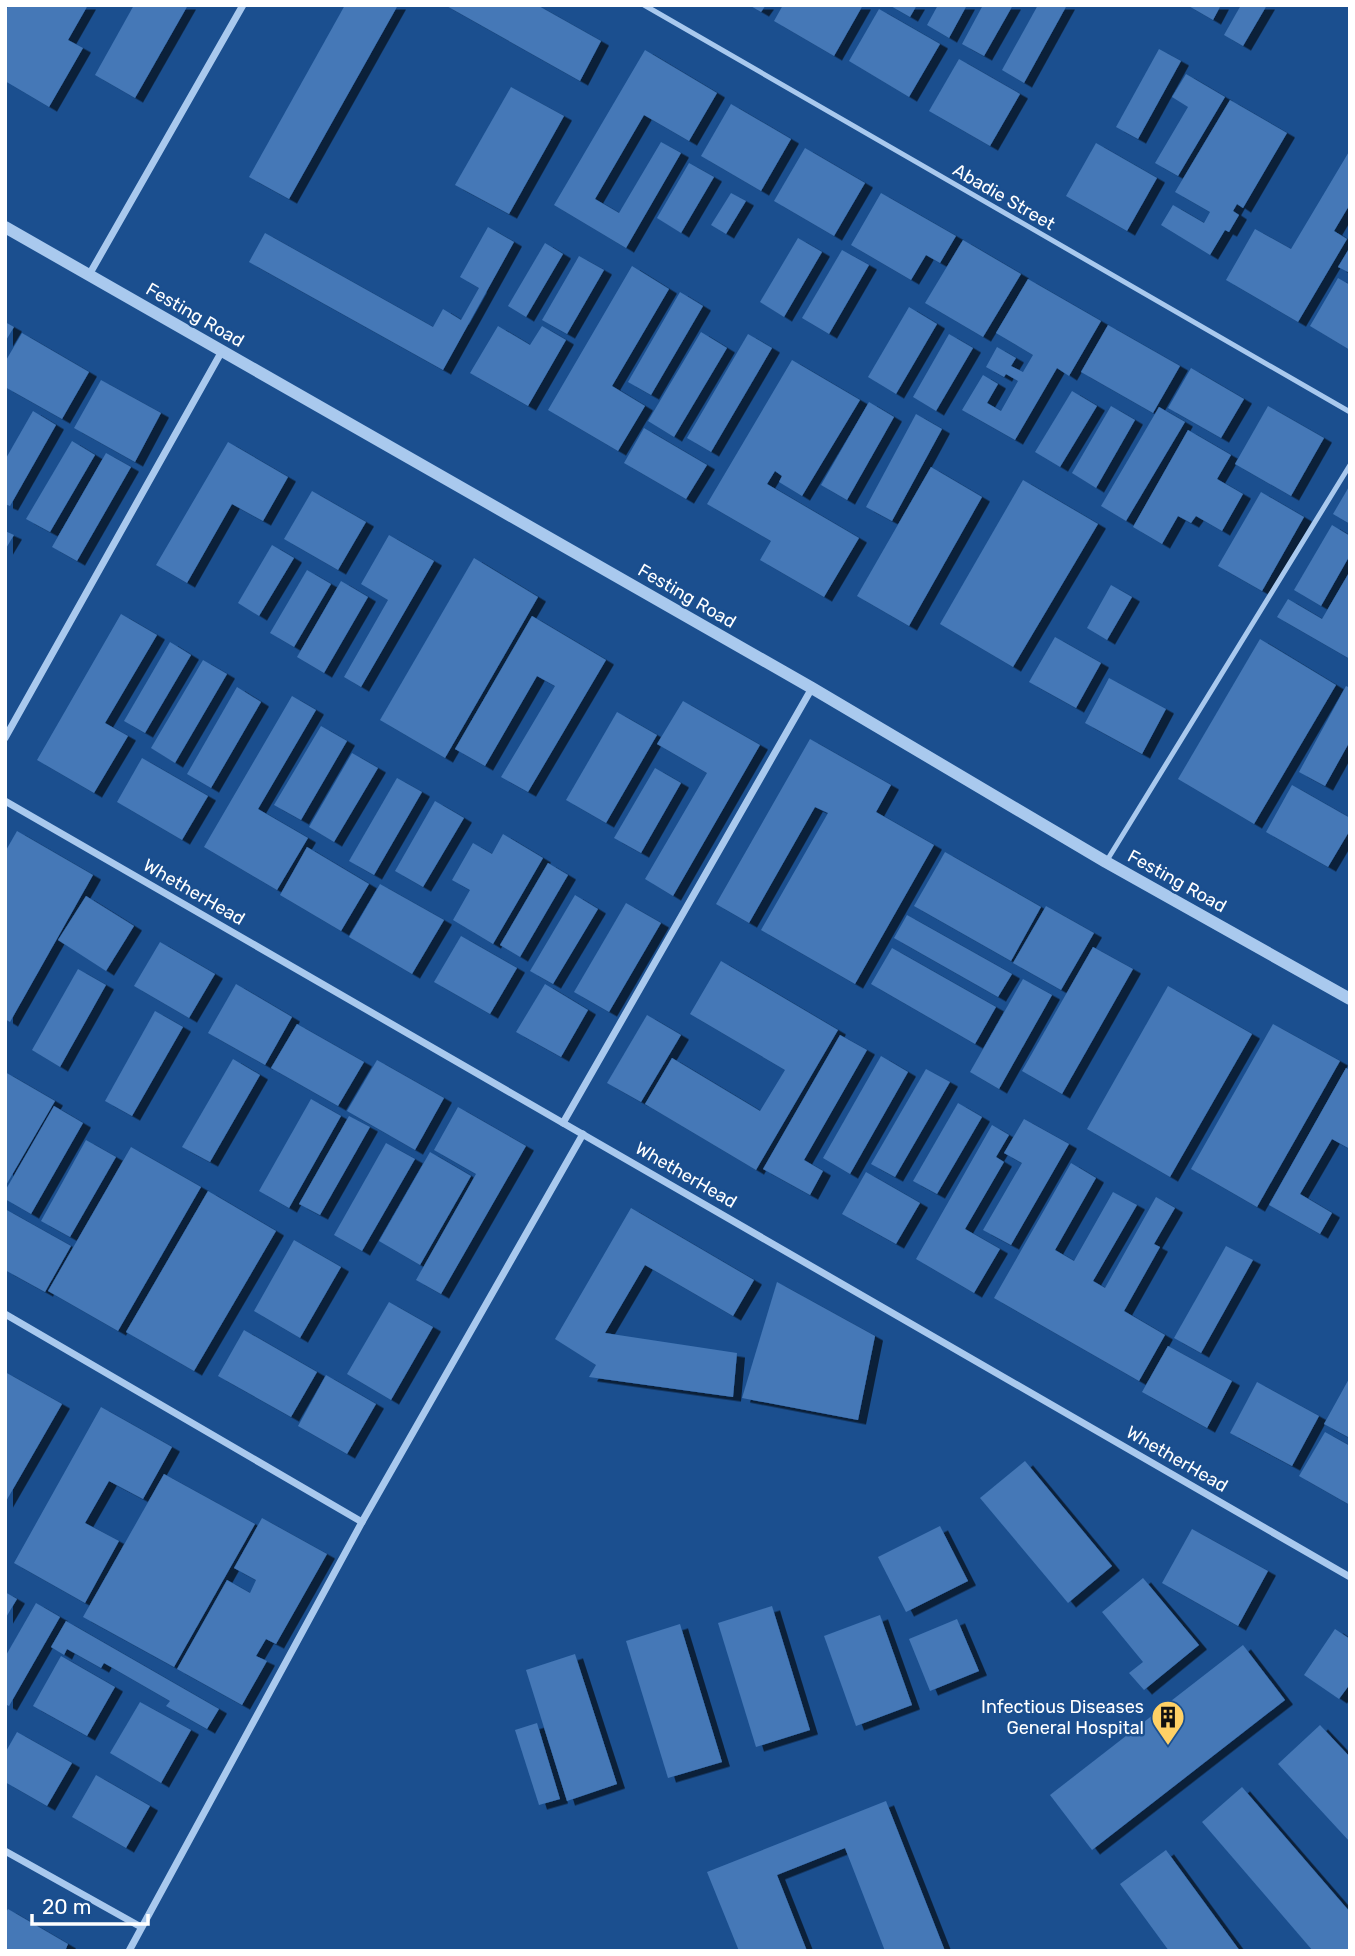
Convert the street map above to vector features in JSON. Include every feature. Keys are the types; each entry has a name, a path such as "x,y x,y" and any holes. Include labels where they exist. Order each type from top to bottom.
{"street":[{"path":"89,275 243,5"},
{"name":"Festing Road","path":"5,227 812,688 1106,862 1350,999"},
{"path":"5,738 222,351"},
{"path":"563,1123 812,688"},
{"name":"WhetherHead","path":"5,802 1350,1577"},
{"path":"129,1951 362,1522 583,1135"},
{"path":"5,1314 362,1522"},
{"path":"5,1851 141,1927"}],"lane":[{"name":"Abadie Street","path":"644,5 1350,412"},
{"path":"1106,862 1350,465"}],"building":[{"path":"9,5 88,5 68,40 83,48 49,107 5,81 5,11"},
{"path":"134,5 188,5 135,98 95,75"},
{"path":"345,5 398,5 289,199 249,177"},
{"path":"445,5 537,5 601,41 580,81"},
{"path":"749,5 766,5 761,12"},
{"path":"783,5 863,5 834,56 774,21"},
{"path":"889,5 917,5 910,17"},
{"path":"938,5 967,5 949,38 927,25"},
{"path":"983,5 1013,5 984,56 962,44"},
{"path":"1038,5 1067,5 1024,83 1002,70"},
{"path":"1187,5 1221,5 1213,20"},
{"path":"1241,5 1267,5 1243,46 1224,35"},
{"path":"879,9 940,44 909,97 849,61"},
{"path":"1159,49 1181,61 1138,139 1116,127"},
{"path":"645,50 717,93 689,141 644,115 595,199 619,213 661,142 681,153 626,248 554,205"},
{"path":"959,59 1020,94 990,146 929,111"},
{"path":"1186,74 1225,97 1178,176 1155,163 1188,107 1172,97"},
{"path":"511,87 564,116 509,214 455,185"},
{"path":"1230,100 1287,133 1243,208 1237,204 1233,211 1239,215 1229,232 1225,230 1210,255 1161,225 1173,205 1204,223 1210,212 1175,192"},
{"path":"731,104 791,139 761,191 701,156"},
{"path":"1096,143 1157,178 1127,231 1066,196"},
{"path":"805,148 865,183 834,236 774,201"},
{"path":"1350,150 1350,204 1334,231 1347,239 1298,322 1226,280 1255,229 1291,249"},
{"path":"689,163 714,177 681,233 657,218"},
{"path":"731,193 746,201 726,234 711,225"},
{"path":"881,193 956,236 940,263 926,255 911,280 851,245"},
{"path":"488,227 514,242 443,370 249,262 265,233 433,327 443,309 461,320 479,288 460,277"},
{"path":"798,238 822,252 784,317 760,302"},
{"path":"963,240 1021,274 983,337 925,303"},
{"path":"545,243 563,254 526,317 508,306"},
{"path":"1350,247 1350,273 1338,267"},
{"path":"842,250 869,265 829,334 802,318"},
{"path":"579,256 604,270 567,334 542,320"},
{"path":"632,266 669,289 612,386 645,406 618,451 548,410"},
{"path":"1338,278 1350,285 1350,350 1310,326"},
{"path":"1028,279 1101,321 1069,376 1057,368 1015,440 962,410 983,375 998,384 987,403 1001,411 1018,381 986,367 997,347 1016,358 1011,366 1023,372 1033,355 996,333"},
{"path":"680,292 703,306 651,395 628,382"},
{"path":"909,307 937,324 896,394 868,377"},
{"path":"5,322 14,327 5,342"},
{"path":"1108,325 1180,366 1153,413 1081,372"},
{"path":"498,326 530,345 542,326 566,340 528,406 470,373"},
{"path":"701,332 727,348 674,437 648,421"},
{"path":"22,333 89,372 62,419 5,387 5,362"},
{"path":"748,334 772,348 711,452 687,438"},
{"path":"949,334 973,348 936,411 913,397"},
{"path":"792,360 860,400 802,496 779,482 782,476 775,471 767,484 859,538 824,597 760,560 771,541 707,504"},
{"path":"1191,368 1244,399 1221,438 1168,408"},
{"path":"101,380 161,413 135,462 74,428"},
{"path":"1072,391 1097,406 1060,467 1035,452"},
{"path":"869,402 894,417 847,500 821,485"},
{"path":"1111,406 1135,420 1096,488 1072,473"},
{"path":"1268,406 1324,438 1291,496 1235,464"},
{"path":"1159,407 1185,422 1126,521 1101,506"},
{"path":"33,411 56,425 10,506 5,504 5,460"},
{"path":"916,414 942,429 892,521 866,507"},
{"path":"644,428 707,465 686,499 624,463"},
{"path":"1188,430 1231,455 1217,479 1243,494 1222,531 1196,516 1191,523 1178,516 1162,544 1133,527"},
{"path":"72,441 95,455 50,532 26,519"},
{"path":"228,442 288,477 263,521 232,504 187,583 156,565"},
{"path":"106,453 131,467 77,561 52,547"},
{"path":"931,467 982,497 909,626 857,596"},
{"path":"1023,480 1098,524 1013,667 940,624"},
{"path":"1350,485 1350,524 1333,514"},
{"path":"312,491 366,522 338,570 284,539"},
{"path":"1261,492 1304,517 1262,591 1218,566"},
{"path":"1332,525 1350,536 1350,555 1321,606 1294,590"},
{"path":"5,531 14,535 5,550"},
{"path":"389,535 434,561 361,687 344,677 388,600 361,584"},
{"path":"272,545 294,558 259,616 238,603"},
{"path":"474,558 538,597 445,758 380,720"},
{"path":"307,570 331,584 294,647 270,633"},
{"path":"1350,571 1350,659 1277,617 1288,599 1322,619"},
{"path":"341,581 368,597 324,673 297,657"},
{"path":"1111,585 1132,597 1107,640 1087,628"},
{"path":"121,614 157,635 105,723 128,736 94,793 37,760"},
{"path":"532,616 606,660 528,792 501,777 555,686 537,676 485,766 455,749"},
{"path":"1055,637 1101,663 1076,708 1029,682"},
{"path":"1260,639 1336,685 1254,824 1178,779"},
{"path":"170,642 191,655 145,733 124,721"},
{"path":"203,660 227,674 175,763 151,748"},
{"path":"1109,678 1166,709 1142,754 1085,723"},
{"path":"1346,686 1350,688 1350,741 1325,786 1299,772"},
{"path":"237,687 261,702 211,788 187,774"},
{"path":"292,696 316,710 258,809 308,838 277,890 204,847"},
{"path":"683,701 760,745 673,896 645,879 707,773 657,744"},
{"path":"617,712 657,735 606,823 566,800"},
{"path":"321,726 347,741 301,820 274,805"},
{"path":"810,739 891,785 876,812 934,845 855,984 761,930 828,813 815,807 749,923 716,904"},
{"path":"352,753 378,768 334,842 309,827"},
{"path":"142,758 208,796 182,840 117,802"},
{"path":"655,768 681,783 641,853 614,838"},
{"path":"397,778 422,792 374,875 349,861"},
{"path":"1292,785 1350,818 1350,830 1328,867 1266,832"},
{"path":"435,801 464,818 423,887 395,871"},
{"path":"17,831 93,875 10,1022 5,1019 5,852"},
{"path":"503,834 543,858 493,944 453,920 470,890 452,880 473,843 492,854"},
{"path":"307,847 369,884 341,931 280,895"},
{"path":"945,852 1041,907 1011,961 914,906"},
{"path":"548,863 568,875 520,957 500,945"},
{"path":"380,884 444,920 412,974 349,937"},
{"path":"575,895 598,909 553,984 530,971"},
{"path":"86,896 134,926 106,971 58,940"},
{"path":"626,903 661,923 609,1012 574,992"},
{"path":"1046,906 1094,933 1061,990 1013,963"},
{"path":"907,915 1012,974 998,997 894,938"},
{"path":"461,936 517,968 490,1014 434,982"},
{"path":"160,942 215,974 189,1018 134,986"},
{"path":"1093,947 1133,969 1062,1094 1022,1071"},
{"path":"892,948 996,1007 975,1044 871,984"},
{"path":"721,961 838,1030 756,1170 645,1104 672,1058 760,1111 785,1070 690,1014"},
{"path":"78,969 106,985 60,1067 32,1050"},
{"path":"1023,979 1052,995 999,1089 970,1072"},
{"path":"236,984 292,1017 265,1065 208,1033"},
{"path":"545,984 588,1010 561,1057 516,1032"},
{"path":"1168,986 1252,1034 1170,1177 1087,1129"},
{"path":"155,1011 183,1027 132,1116 105,1101"},
{"path":"647,1015 681,1035 641,1102 607,1083"},
{"path":"297,1024 364,1062 338,1106 271,1068"},
{"path":"1273,1024 1340,1061 1257,1207 1191,1169"},
{"path":"840,1035 867,1050 804,1160 823,1171 810,1195 763,1169"},
{"path":"881,1056 908,1072 850,1174 823,1158"},
{"path":"233,1059 260,1075 210,1162 182,1147"},
{"path":"377,1060 444,1098 415,1150 347,1111"},
{"path":"1346,1068 1350,1070 1350,1149 1332,1139 1300,1194 1332,1213 1320,1234 1269,1205"},
{"path":"926,1069 950,1082 895,1177 871,1164"},
{"path":"5,1072 55,1101 5,1187"},
{"path":"311,1099 341,1116 289,1208 259,1191"},
{"path":"958,1103 982,1117 937,1194 913,1181"},
{"path":"54,1106 83,1123 31,1214 5,1199 5,1191"},
{"path":"458,1107 526,1146 441,1294 416,1280 476,1174 434,1150"},
{"path":"349,1116 370,1127 320,1215 299,1204"},
{"path":"1024,1119 1069,1144 1011,1245 983,1230 1022,1163 1004,1153"},
{"path":"992,1125 1009,1135 996,1157 1004,1162 965,1229 1000,1249 974,1293 916,1259"},
{"path":"86,1140 116,1157 70,1237 41,1221"},
{"path":"386,1143 415,1159 362,1251 334,1235"},
{"path":"131,1147 201,1187 118,1331 48,1291"},
{"path":"430,1152 471,1176 420,1265 379,1241"},
{"path":"1071,1163 1096,1178 1055,1250 1074,1261 1113,1192 1137,1205 1093,1281 1105,1288 1156,1197 1175,1208 1154,1244 1160,1247 1124,1311 1165,1335 1139,1381 994,1298"},
{"path":"866,1172 920,1203 896,1244 842,1214"},
{"path":"208,1191 276,1231 194,1371 126,1332"},
{"path":"631,1208 754,1280 733,1316 645,1265 605,1333 737,1353 733,1397 589,1377 596,1365 555,1339"},
{"path":"5,1209 71,1246 45,1292 5,1270"},
{"path":"294,1240 341,1267 300,1338 254,1311"},
{"path":"1226,1246 1253,1260 1201,1353 1174,1338"},
{"path":"777,1282 875,1336 858,1420 742,1398"},
{"path":"389,1302 433,1327 391,1400 347,1374"},
{"path":"244,1330 317,1372 291,1417 218,1376"},
{"path":"1168,1346 1232,1381 1207,1428 1142,1392"},
{"path":"5,1372 62,1404 5,1503"},
{"path":"326,1375 376,1404 347,1454 298,1426"},
{"path":"1350,1377 1350,1438 1324,1424"},
{"path":"1257,1382 1319,1416 1292,1466 1230,1433"},
{"path":"101,1407 172,1447 143,1499 109,1481 85,1523 119,1541 85,1603 14,1563"},
{"path":"1325,1432 1350,1446 1350,1505 1299,1476"},
{"path":"1025,1461 1112,1566 1068,1603 980,1498"},
{"path":"164,1474 255,1524 174,1667 83,1617"},
{"path":"262,1518 327,1554 276,1644 266,1639 256,1656 267,1661 242,1705 177,1669 227,1580 250,1593 256,1580 234,1568"},
{"path":"940,1526 968,1581 906,1612 878,1557"},
{"path":"1192,1529 1268,1571 1238,1626 1162,1583"},
{"path":"1143,1578 1199,1645 1144,1690 1129,1673 1143,1662 1102,1612"},
{"path":"5,1592 17,1599 5,1619"},
{"path":"36,1603 60,1617 9,1706 5,1704 5,1657"},
{"path":"772,1606 810,1730 756,1747 718,1623"},
{"path":"880,1615 912,1705 856,1726 824,1636"},
{"path":"957,1619 979,1671 930,1691 909,1639"},
{"path":"66,1621 219,1709 207,1729 166,1706 170,1701 104,1663 101,1668 67,1649 64,1655 51,1647"},
{"path":"680,1624 722,1762 668,1778 626,1641"},
{"path":"1335,1629 1350,1639 1350,1684 1339,1699 1304,1675"},
{"name":"Infectious Diseases General Hospital","path":"1243,1645 1285,1700 1092,1850 1050,1795"},
{"path":"575,1654 617,1784 567,1801 526,1670"},
{"path":"61,1656 115,1687 87,1736 33,1706"},
{"path":"140,1702 191,1730 161,1783 110,1753"},
{"path":"537,1723 560,1799 539,1805 515,1730"},
{"path":"1320,1725 1350,1757 1350,1842 1278,1764"},
{"path":"17,1732 72,1763 47,1806 5,1782 5,1753"},
{"path":"96,1775 150,1806 126,1848 72,1817"},
{"path":"1242,1787 1350,1912 1350,1951 1313,1951 1202,1822"},
{"path":"886,1801 945,1951 885,1951 845,1848 777,1875 807,1951 739,1951 707,1872"},
{"path":"1166,1850 1240,1951 1169,1951 1120,1884"},
{"path":"8,1909 68,1944 65,1951 5,1951 5,1914"}],"place":[{"name":"Infectious Diseases General Hospital","path":"1168,1747"}]}
